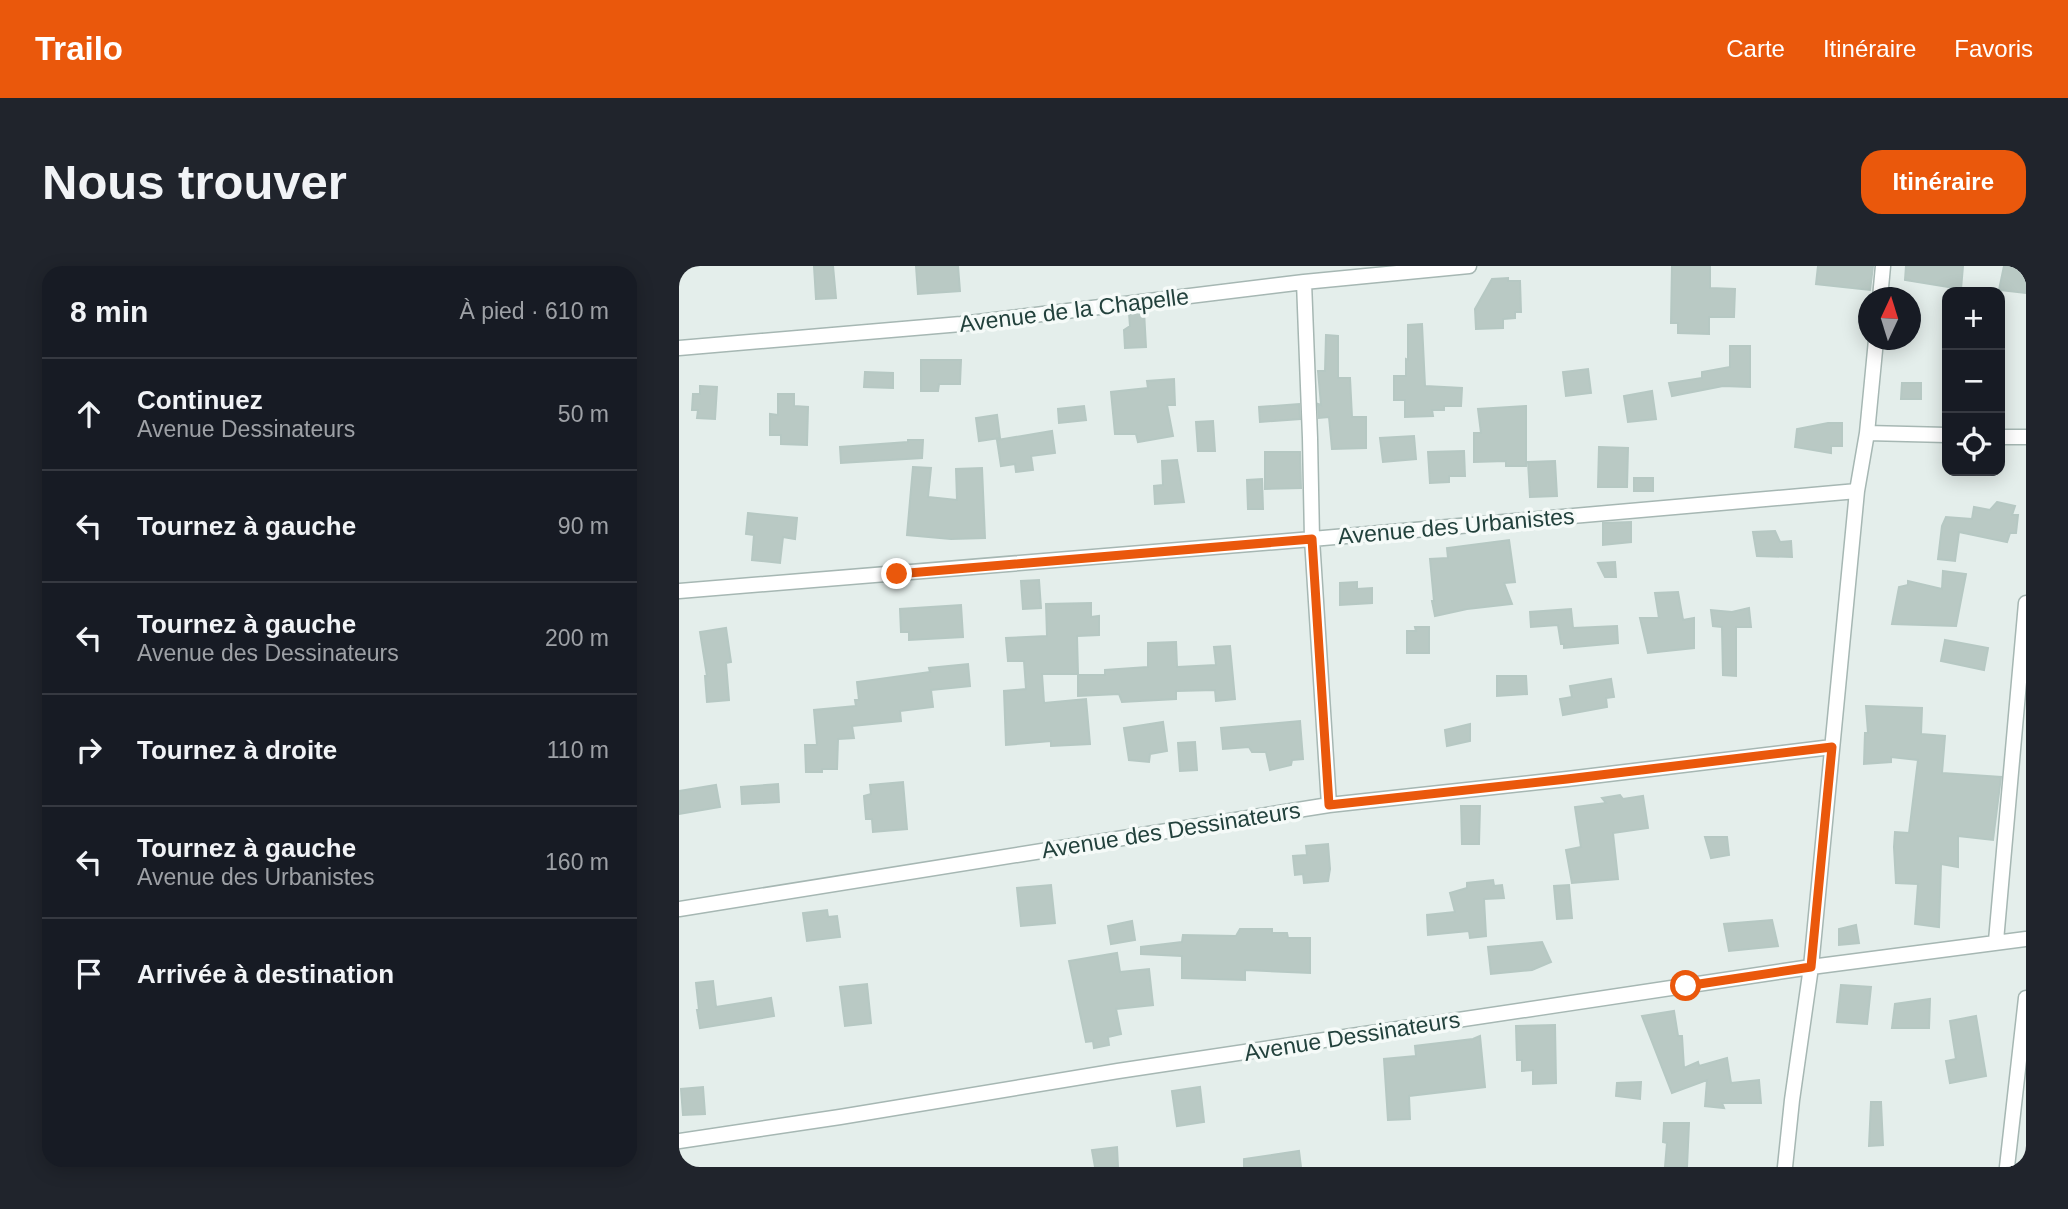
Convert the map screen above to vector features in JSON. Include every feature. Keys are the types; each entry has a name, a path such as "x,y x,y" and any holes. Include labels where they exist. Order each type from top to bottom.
{"street":[{"name":"Avenue de la Chapelle","path":"679,348 961,324 1304,282 1469,266"},
{"path":"1881,287 1882,266"},
{"path":"1304,282 1312,539 1329,805"},
{"path":"1785,1167 1811,967 1857,491 1867,433 1875,350"},
{"path":"1867,433 1942,435"},
{"path":"2005,437 2026,437"},
{"name":"Avenue des Urbanistes","path":"679,591 1857,491"},
{"path":"1996,942 2021,716 2026,603"},
{"name":"Avenue des Dessinateurs","path":"679,909 1329,805 1832,747"},
{"name":"Avenue Dessinateurs","path":"679,1141 1132,1069 1811,967 2026,939"},
{"path":"2007,1167 2020,1115 2026,998"}],"building":[{"path":"814,266 833,266 836,298 816,299"},
{"path":"916,266 958,266 960,291 918,294"},
{"path":"1672,266 1710,266 1710,288 1735,289 1734,317 1709,317 1709,334 1678,333 1678,323 1671,323"},
{"path":"1818,266 1873,266 1870,287 1858,289 1816,284"},
{"path":"1906,266 1963,266 1961,287 1905,280"},
{"path":"2004,266 2026,266 2026,293 2005,291 2005,287 2000,287"},
{"path":"1508,278 1508,281 1520,281 1521,312 1515,312 1515,318 1503,319 1503,328 1476,329 1475,309 1492,279"},
{"path":"1144,311 1146,347 1125,348 1124,330 1130,326 1129,313"},
{"path":"1422,324 1425,386 1462,388 1461,406 1444,406 1444,410 1432,410 1433,416 1405,417 1405,400 1394,400 1394,376 1406,376 1408,325"},
{"path":"1326,335 1338,336 1338,378 1350,378 1352,417 1366,417 1366,448 1332,449 1329,417 1319,418 1318,404 1321,405 1318,371 1325,371"},
{"path":"1730,346 1750,346 1750,387 1723,386 1672,396 1669,383 1702,378 1702,372 1730,367"},
{"path":"921,360 961,360 960,384 939,384 938,391 921,391"},
{"path":"1588,369 1591,393 1566,396 1563,372"},
{"path":"865,372 893,373 893,388 864,387"},
{"path":"1174,379 1175,405 1167,405 1173,436 1138,442 1136,434 1115,434 1111,392 1148,388 1147,381"},
{"path":"1902,383 1921,383 1921,399 1901,399"},
{"path":"700,386 717,387 715,419 697,418 698,410 692,410 693,394 700,394"},
{"path":"1652,391 1656,419 1628,422 1624,396"},
{"path":"778,394 794,394 794,406 808,407 807,445 781,444 781,435 770,435 770,414 778,415"},
{"path":"1299,404 1300,419 1260,422 1259,407"},
{"path":"1084,406 1086,420 1059,423 1058,409"},
{"path":"1526,406 1526,466 1506,466 1506,461 1474,462 1474,433 1481,433 1478,409"},
{"path":"997,415 1000,438 979,441 976,418"},
{"path":"1213,421 1215,451 1198,451 1196,422"},
{"path":"1842,423 1842,446 1831,446 1831,453 1795,447 1797,429"},
{"path":"1052,431 1055,453 1031,456 1033,470 1016,472 1015,464 1001,466 997,440"},
{"path":"1414,436 1416,459 1383,462 1380,438"},
{"path":"923,440 922,458 841,463 840,447"},
{"path":"1599,447 1628,448 1627,487 1598,487"},
{"path":"1464,451 1465,476 1449,476 1449,482 1430,483 1428,452"},
{"path":"1265,452 1300,452 1301,488 1265,489"},
{"path":"1177,460 1184,502 1155,504 1154,486 1163,485 1162,461"},
{"path":"1555,461 1557,496 1530,497 1528,462"},
{"path":"913,467 931,468 928,497 957,500 956,469 982,468 985,538 951,539 907,535"},
{"path":"1634,478 1653,478 1653,491 1634,491"},
{"path":"1262,479 1263,509 1248,509 1247,480"},
{"path":"1997,502 2015,506 2012,515 2018,515 2016,533 2010,533 2007,542 1959,532 1955,561 1938,559 1942,526 1946,517 1972,519 1974,507 1990,510"},
{"path":"748,513 797,518 795,539 783,537 780,563 752,560 754,535 746,534"},
{"path":"1631,522 1631,542 1603,545 1603,523"},
{"path":"1775,531 1780,542 1791,541 1792,557 1757,556 1753,532"},
{"path":"1509,540 1515,582 1504,583 1512,604 1435,616 1430,559 1448,558 1447,548"},
{"path":"1615,562 1616,577 1605,577 1598,563"},
{"path":"1943,571 1966,574 1956,626 1892,624 1899,587 1908,585 1908,581 1942,589"},
{"path":"1039,580 1041,608 1023,609 1021,581"},
{"path":"1357,582 1357,589 1372,588 1372,603 1340,605 1340,583"},
{"path":"1678,592 1683,620 1694,618 1694,648 1648,653 1640,618 1659,618 1655,593"},
{"path":"1091,603 1091,617 1099,616 1099,635 1077,636 1078,674 1042,674 1044,703 1086,699 1090,744 1051,746 1051,741 1006,745 1004,691 1026,689 1024,661 1008,661 1006,638 1047,636 1046,604"},
{"path":"961,605 963,637 909,640 909,632 901,632 900,609"},
{"path":"1749,608 1751,627 1736,627 1736,676 1723,675 1722,627 1713,626 1711,610 1732,612"},
{"path":"1571,609 1573,628 1617,626 1618,643 1564,648 1558,625 1531,627 1530,612"},
{"path":"1415,627 1429,627 1429,653 1407,653 1407,631 1416,631"},
{"path":"726,628 731,662 726,663 729,700 707,702 707,676 700,632"},
{"path":"1945,640 1988,648 1984,670 1941,661"},
{"path":"1176,642 1177,667 1216,665 1214,647 1230,646 1235,699 1216,701 1215,690 1176,691 1176,699 1122,702 1119,694 1078,696 1078,675 1105,675 1105,670 1148,667 1148,643"},
{"path":"968,664 970,686 931,690 933,707 900,711 901,721 852,726 854,738 838,739 837,769 806,772 805,745 817,745 814,710 856,706 855,700 859,700 857,682 930,672 929,668"},
{"path":"1497,676 1526,676 1527,694 1497,696"},
{"path":"1611,679 1614,697 1606,698 1607,707 1563,715 1560,699 1572,697 1570,686"},
{"path":"1866,706 1922,708 1921,734 1945,736 1942,773 2001,777 1993,840 1958,836 1958,867 1941,864 1939,927 1915,924 1918,884 1896,883 1895,832 1909,833 1918,760 1891,757 1891,762 1864,764 1865,733 1868,733"},
{"path":"1300,721 1303,759 1292,760 1291,765 1270,770 1266,752 1252,752 1249,747 1223,749 1221,728"},
{"path":"1163,722 1167,751 1150,754 1149,762 1129,760 1124,728"},
{"path":"1470,724 1470,741 1447,746 1445,730"},
{"path":"1195,742 1197,770 1180,771 1178,743"},
{"path":"903,782 907,829 873,832 872,819 866,819 864,796 871,794 870,785"},
{"path":"778,784 779,802 742,804 741,787"},
{"path":"716,785 720,807 679,814 679,791"},
{"path":"1620,795 1623,799 1643,796 1648,828 1613,833 1618,879 1572,883 1566,850 1581,847 1575,807 1606,803 1602,798"},
{"path":"1461,806 1480,806 1479,844 1462,844"},
{"path":"1705,837 1727,837 1729,855 1711,858"},
{"path":"1328,844 1328,881 1304,883 1303,874 1295,875 1293,856 1307,855 1306,846"},
{"path":"1493,880 1494,886 1502,885 1504,898 1484,899 1486,936 1470,938 1469,931 1428,935 1427,915 1455,912 1450,893 1467,888 1467,883"},
{"path":"1051,885 1055,923 1021,926 1017,888"},
{"path":"1569,885 1572,918 1557,919 1554,886"},
{"path":"827,910 828,917 837,916 840,937 807,941 803,913"},
{"path":"1772,920 1778,946 1729,951 1724,924"},
{"path":"1132,921 1135,940 1111,944 1108,926"},
{"path":"1856,925 1859,943 1839,945 1839,929"},
{"path":"1240,929 1272,929 1272,933 1287,933 1288,938 1310,938 1310,973 1245,970 1245,980 1182,978 1182,956 1141,954 1141,947 1182,942 1183,935 1236,936"},
{"path":"1542,942 1551,962 1532,970 1491,974 1488,947"},
{"path":"1117,953 1120,972 1149,969 1153,1005 1116,1009 1121,1034 1108,1037 1109,1045 1094,1048 1093,1041 1086,1042 1069,961"},
{"path":"713,981 716,1007 771,998 774,1016 700,1028 696,983"},
{"path":"867,984 871,1023 845,1026 840,987"},
{"path":"1841,985 1871,987 1867,1024 1837,1022"},
{"path":"1930,999 1929,1028 1892,1028 1895,1004"},
{"path":"1674,1011 1678,1036 1682,1036 1684,1068 1698,1062 1699,1066 1727,1058 1731,1083 1759,1080 1761,1103 1722,1103 1724,1108 1705,1106 1707,1080 1672,1093 1642,1016"},
{"path":"1976,1016 1986,1076 1950,1083 1946,1061 1956,1059 1950,1021"},
{"path":"1555,1025 1556,1083 1533,1084 1533,1070 1522,1071 1522,1060 1517,1060 1516,1026"},
{"path":"1480,1036 1485,1087 1409,1096 1410,1119 1388,1120 1384,1059 1416,1056 1415,1046"},
{"path":"1641,1082 1640,1099 1616,1096 1617,1083"},
{"path":"703,1087 705,1114 683,1115 681,1089"},
{"path":"1200,1087 1204,1122 1177,1126 1172,1091"},
{"path":"1871,1102 1881,1102 1883,1145 1869,1146"},
{"path":"1664,1123 1689,1123 1687,1167 1665,1167 1667,1143 1663,1142"},
{"path":"1117,1147 1118,1167 1095,1167 1092,1150"},
{"path":"1299,1151 1301,1167 1244,1167 1244,1159"}],"route":[{"path":"897,574 1312,539 1329,805 1832,747 1811,967 1686,986"}]}
